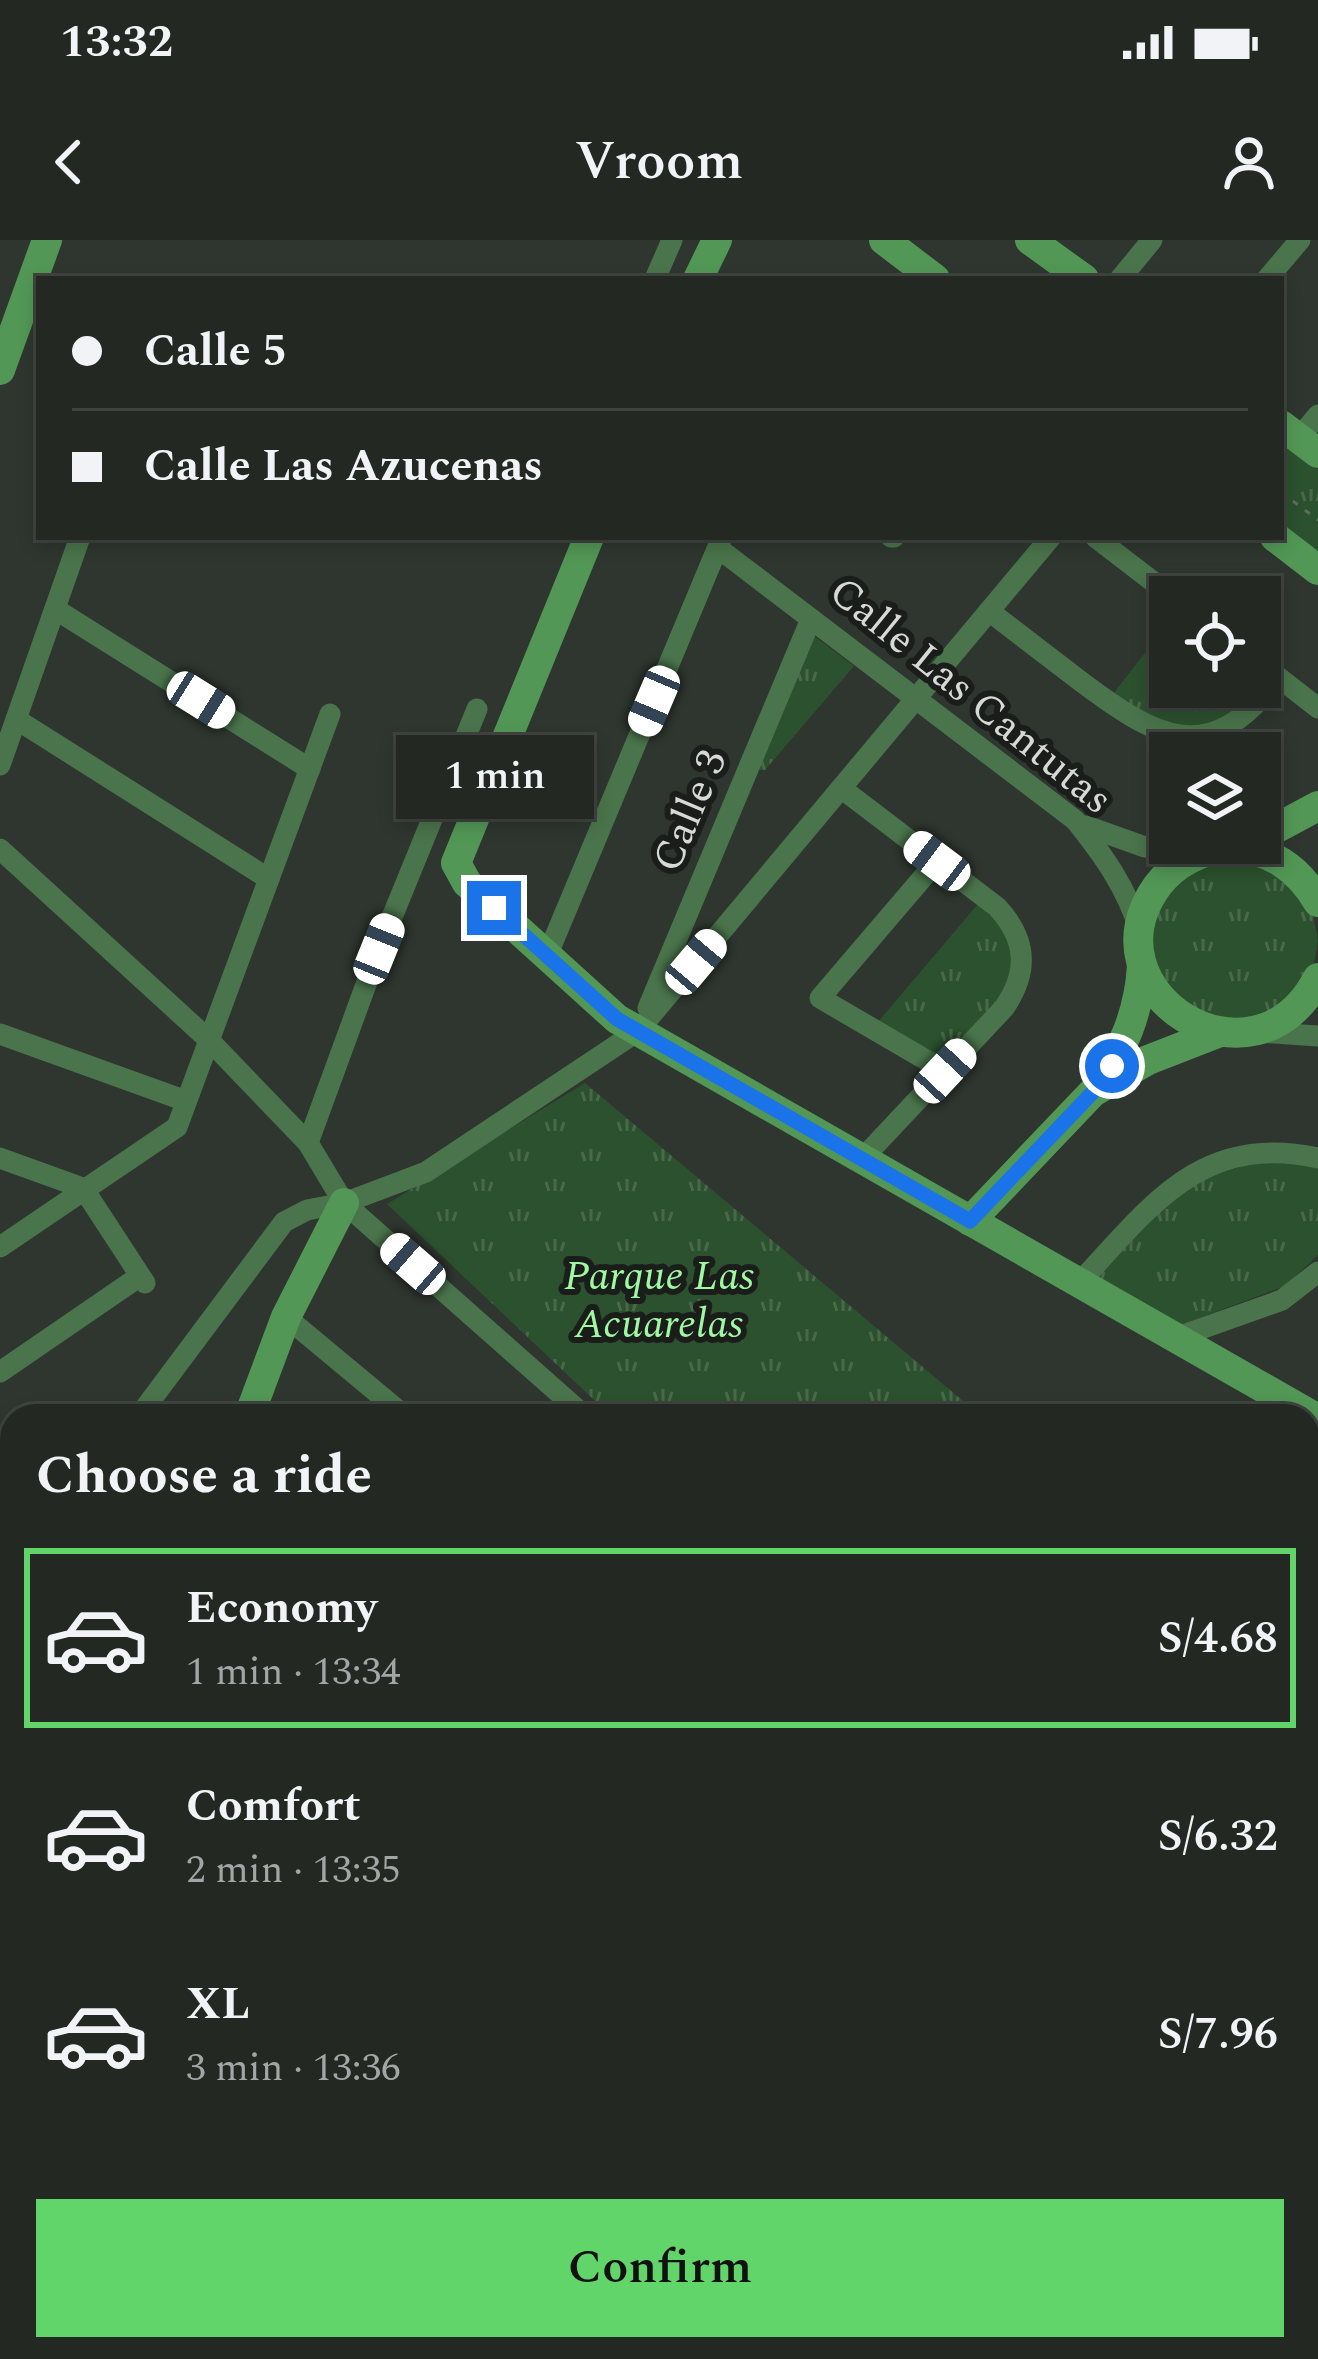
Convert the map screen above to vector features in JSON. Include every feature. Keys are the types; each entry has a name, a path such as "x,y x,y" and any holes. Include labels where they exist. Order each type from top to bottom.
{"street":[{"path":"0,370 47,240"},
{"path":"656,276 672,240"},
{"path":"699,276 717,240"},
{"path":"884,240 931,276"},
{"path":"1030,240 1080,276"},
{"path":"1122,276 1152,240"},
{"path":"1270,276 1300,240"},
{"path":"0,765 79,540"},
{"path":"589,540 455,863 467,884 617,1019 1292,1404"},
{"path":"148,1404 284,1222 426,1172 638,1031 1048,540"},
{"path":"1099,540 1149,579"},
{"path":"1278,540 1318,570"},
{"path":"547,956 720,542"},
{"name":"Calle Las Cantutas","path":"720,542 811,619 1075,820 1124,887 1141,948"},
{"path":"55,609 310,769"},
{"path":"989,611 1134,722 1165,733 1196,734 1228,725 1253,708"},
{"name":"Calle 3","path":"638,1031 811,619"},
{"path":"1281,679 1318,708"},
{"path":"308,1143 379,949 477,709"},
{"path":"0,1247 177,1127 330,714"},
{"path":"16,719 269,879"},
{"path":"841,788 1012,923 1022,944 1024,967 1004,1008 862,1159"},
{"path":"1281,824 1318,806"},
{"path":"1075,820 1109,838 1149,848"},
{"path":"0,849 209,1040 308,1143 344,1203 571,1404"},
{"path":"937,861 820,998 945,1071"},
{"path":"1281,862 1318,902"},
{"path":"970,1221 1093,1092 1126,1039 1137,1009 1148,902 1165,877 1194,864"},
{"path":"690,907 725,927"},
{"path":"1141,948 1155,992 1177,1015 1236,1032 1318,1036"},
{"path":"1093,1092 1148,1060 1292,1012 1318,978"},
{"path":"0,1034 186,1101"},
{"path":"1078,1283 1162,1194 1207,1165 1261,1152 1318,1158"},
{"path":"0,1158 83,1188 143,1279 0,1372"},
{"path":"253,1404 286,1317 344,1203"},
{"path":"1175,1338 1282,1300 1318,1272"},
{"path":"286,1317 385,1404"}],"path":[{"path":"1284,494 1318,520"}],"green space":[{"path":"1284,443 1318,469 1318,556 1284,529"},
{"path":"814,636 854,666 765,770 758,770"},
{"path":"1149,648 1149,708 1239,708 1213,723 1174,725 1154,719 1113,694"},
{"path":"1208,864 1257,864 1281,871 1313,914 1318,941 1313,968 1300,992 1253,1023 1197,1018 1156,978 1149,922 1178,875"},
{"path":"978,904 1000,926 1010,947 1012,967 995,1005 943,1062 878,1022"},
{"name":"Parque Las Acuarelas","path":"585,1083 967,1404 598,1404 387,1204"},
{"path":"1263,1161 1318,1167 1318,1255 1285,1286 1178,1326 1095,1279 1173,1198 1199,1178"}],"route":[{"path":"494,908 617,1019 970,1221 1112,1066"}]}
